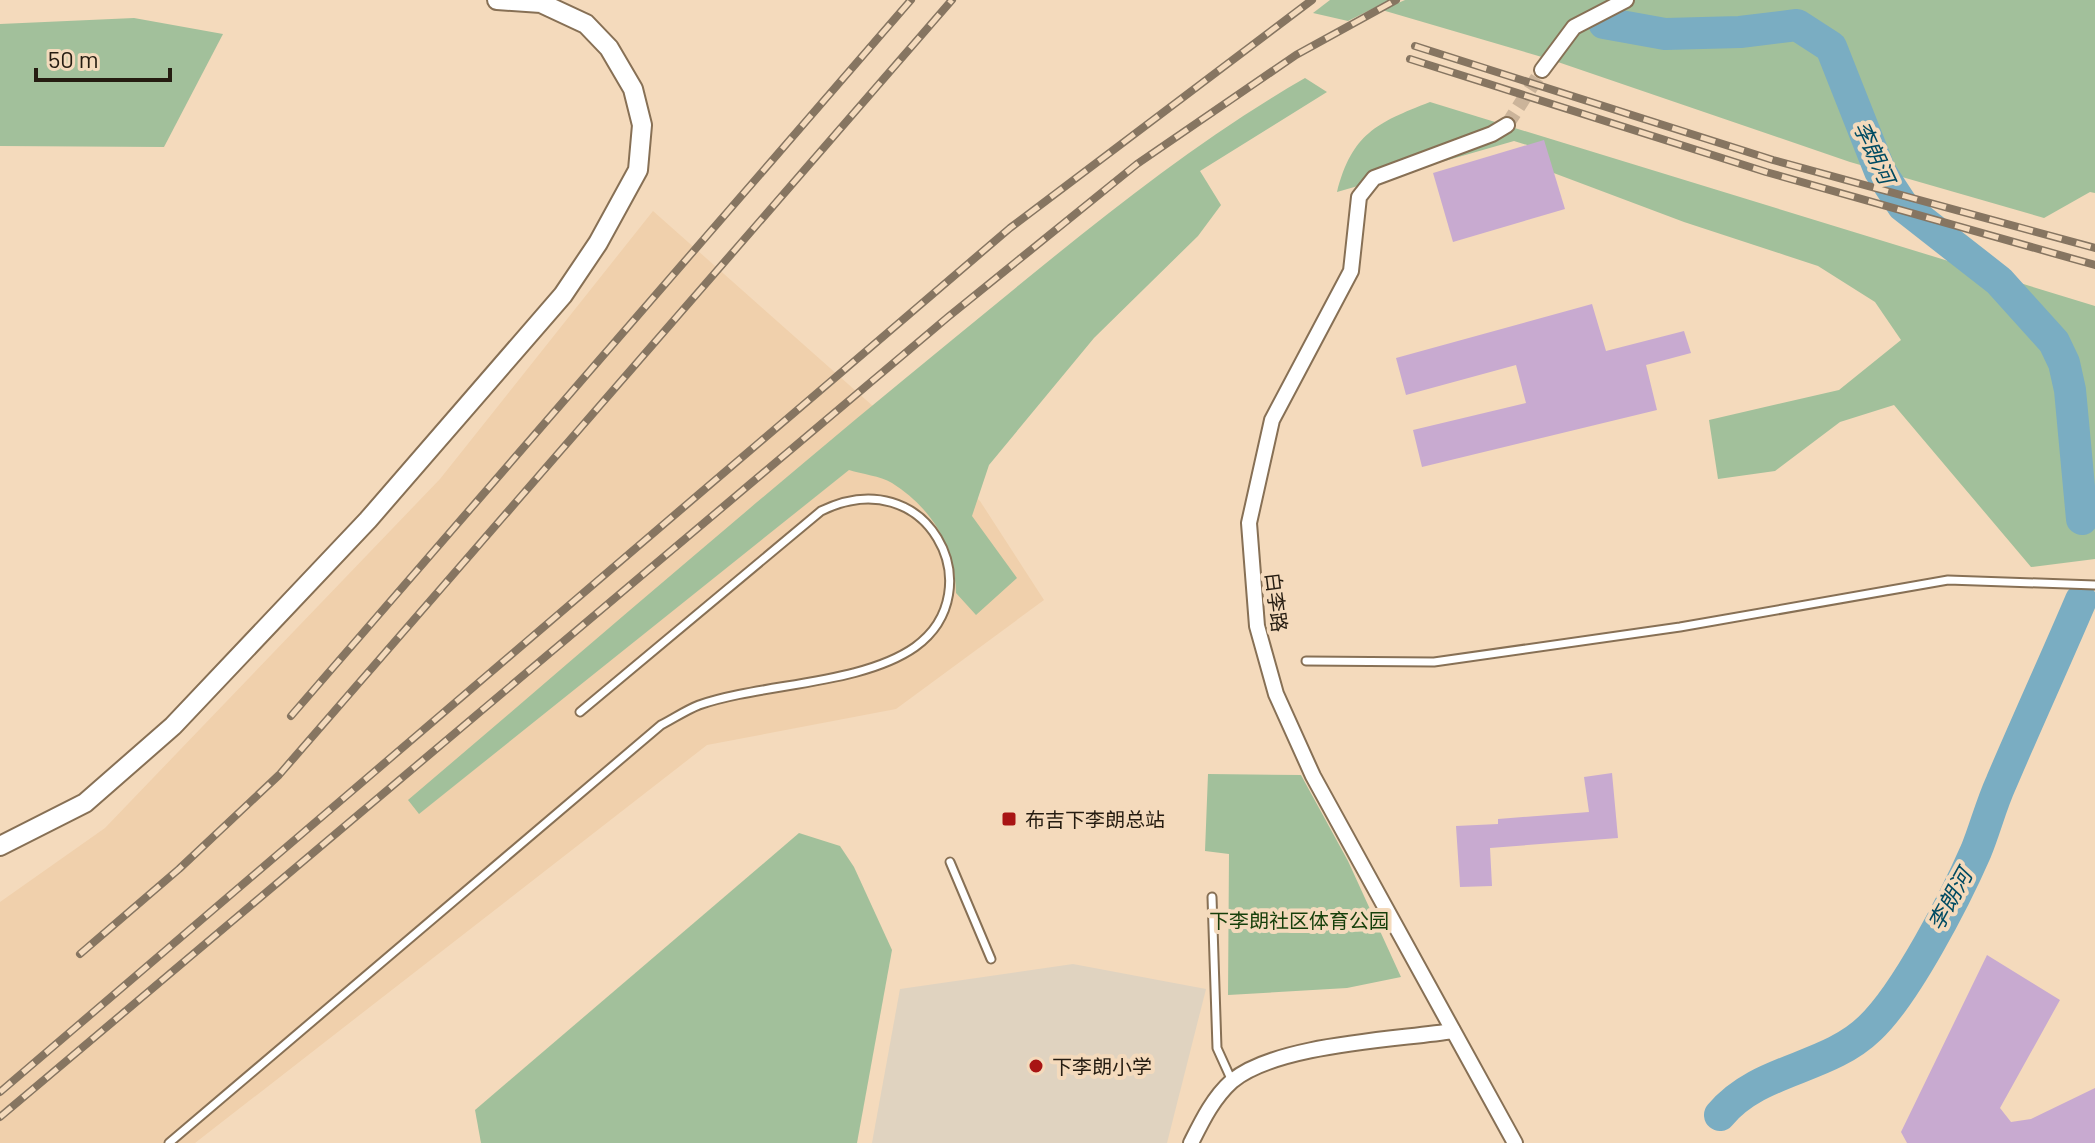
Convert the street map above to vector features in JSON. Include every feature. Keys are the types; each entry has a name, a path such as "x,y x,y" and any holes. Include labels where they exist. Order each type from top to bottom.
{"street":[{"path":"0,846 85,803 173,726 389,497 563,295 606,230 638,170 642,142 640,107 624,68 586,24 541,3 497,0"},
{"path":"1542,70 1574,27 1626,0"},
{"name":"白李路","path":"1507,125 1492,134 1374,178 1364,186 1359,197 1351,271 1272,420 1249,523 1257,626 1276,694 1313,776 1515,1143"},
{"path":"1191,1143 1207,1111 1232,1081 1262,1064 1297,1053 1453,1031"}],"lane":[{"path":"169,1143 661,725 697,706 872,666 915,647 939,619 947,601 948,565 943,548 932,530 902,505 862,497 842,501 821,511 580,712"},
{"path":"1306,661 1434,662 1680,627 1948,580 2095,585"},
{"path":"950,862 991,959"},
{"path":"1212,897 1217,1048 1232,1081"}],"shaded area":[{"path":"653,211 980,501 1044,600 896,709 707,745 195,1143 0,1143 0,902 105,828 440,479"},
{"name":"下李朗小学","path":"1073,964 1206,989 1167,1143 872,1143 900,989"}],"green space":[{"path":"1330,0 1390,0 1348,21 1313,13"},
{"path":"1405,0 2095,0 2095,193 2090,192 2044,218 1850,162 1552,60 1382,10"},
{"path":"134,18 223,34 164,147 0,146 0,24"},
{"path":"1305,78 1327,92 1200,171 1221,205 1198,236 1094,338 989,465 972,516 1017,578 976,615 956,593 955,576 946,545 929,516 906,493 887,481 849,470 419,814 408,800 883,397 1123,202 1212,137"},
{"path":"1430,102 2095,306 2095,559 2031,567 1894,405 1840,422 1775,471 1718,479 1709,420 1839,390 1901,340 1875,302 1818,266 1684,222 1543,169 1537,148 1514,141 1337,192 1350,156 1369,133 1381,124"},
{"name":"下李朗社区体育公园","path":"1208,774 1301,775 1348,861 1401,977 1347,988 1228,995 1229,854 1205,851"},
{"path":"799,833 840,846 854,867 892,950 857,1143 481,1143 475,1110"}],"building":[{"path":"1544,140 1565,209 1453,242 1433,173"},
{"path":"1592,304 1606,351 1684,331 1691,353 1646,365 1657,410 1422,467 1413,430 1526,403 1516,365 1406,395 1396,358"},
{"path":"1612,773 1618,838 1490,848 1492,886 1460,887 1456,826 1498,824 1498,819 1589,812 1584,777"},
{"path":"1987,955 2060,1000 2000,1108 2011,1122 2031,1119 2095,1088 2095,1143 1907,1143 1901,1132"}],"waterway":[{"name":"李朗河","path":"1604,23 1665,34 1740,32 1797,25 1831,47 1880,171 1903,206 1999,281 2054,342 2064,363 2070,390 2082,519"},
{"name":"李朗河","path":"1720,1115 1754,1087 1853,1042 1870,1028 1899,993 1929,945 1967,871 1997,791 2081,600"}],"tunnel":[{"path":"1507,125 1542,70"}],"railway":[{"path":"291,716 911,0"},
{"path":"80,954 179,869 279,775 952,0"},
{"path":"0,1092 1010,228 1312,0"},
{"path":"0,1117 948,317 1137,164 1296,55 1396,0"},
{"path":"1415,46 1773,160 2095,248"},
{"path":"1410,59 1766,172 2095,265"}],"place":[{"name":"布吉下李朗总站","path":"1009,819"},
{"name":"下李朗小学","path":"1036,1066"}]}
